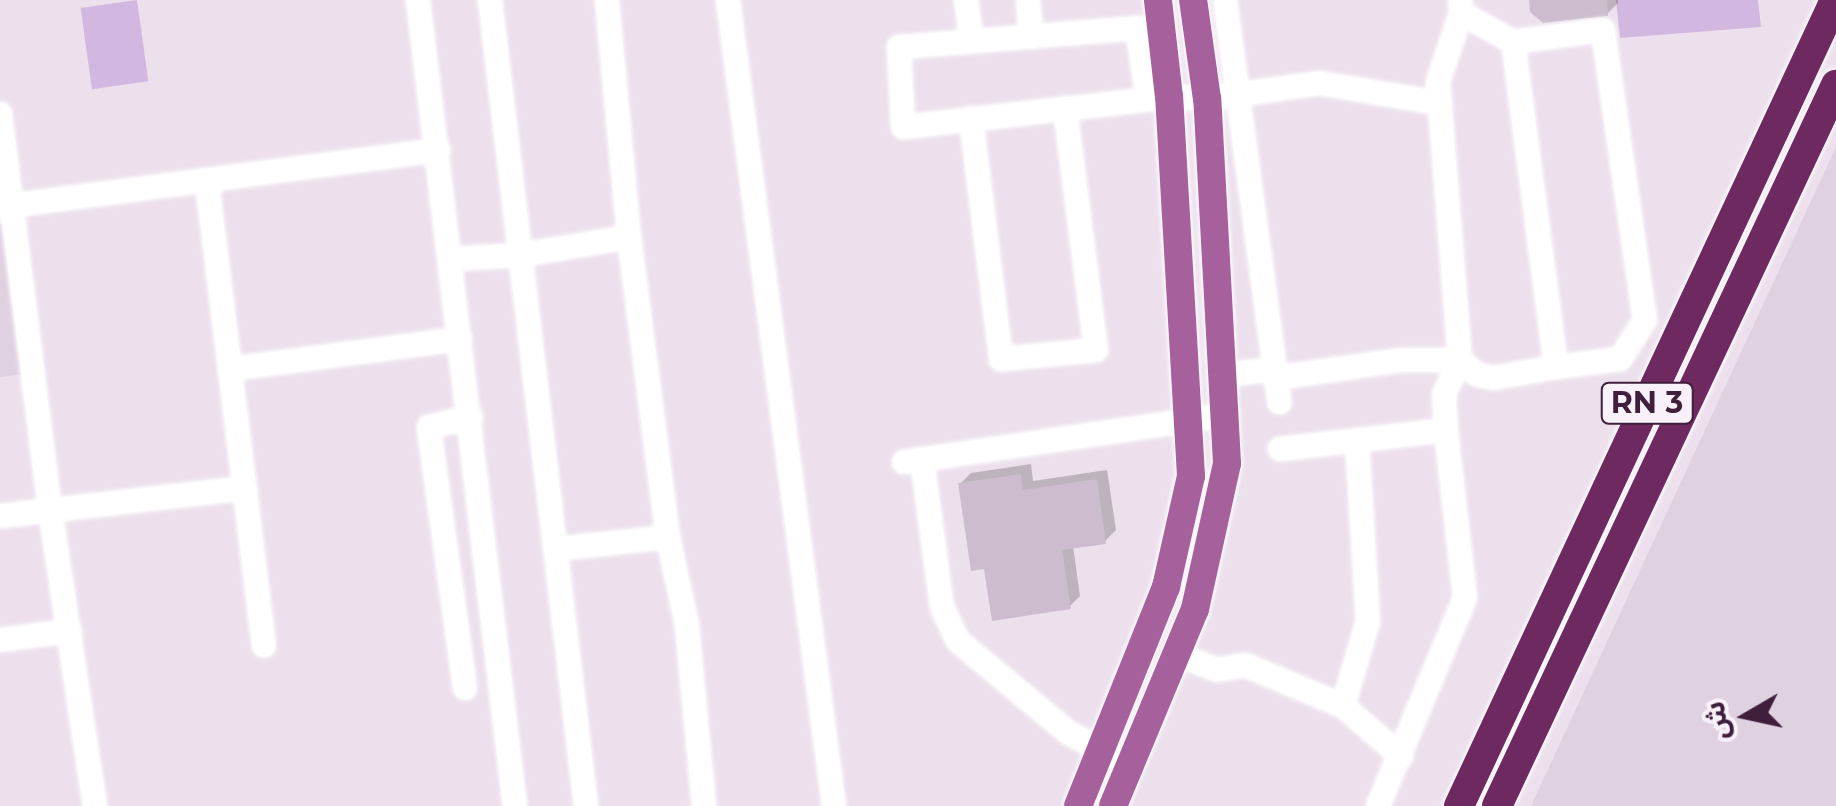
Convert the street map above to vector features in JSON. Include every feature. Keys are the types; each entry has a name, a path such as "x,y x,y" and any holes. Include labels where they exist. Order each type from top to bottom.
{"highway":[{"name":"RN 3","path":"1459,806 1835,0"},
{"name":"RN 3","path":"1497,806 1836,85"}],"main road":[{"path":"1078,806 1170,571 1191,476 1191,418 1158,98 1158,0"},
{"path":"1113,806 1179,655 1218,516 1227,462 1207,99 1194,0"}],"street":[{"path":"418,0 515,806"},
{"path":"490,0 586,806"},
{"path":"607,0 629,238 668,537 687,626 704,806"},
{"path":"728,0 834,806"},
{"path":"966,0 972,41"},
{"path":"1028,0 1032,37"},
{"path":"1225,0 1278,402"},
{"path":"1225,375 1402,360 1460,360 1476,374 1494,378 1620,360 1646,320 1603,30 1512,42 1460,6 1438,82 1460,360 1444,394 1465,598 1378,806"},
{"path":"1158,98 1137,28 899,47 903,127 1158,98 1207,99 1319,82 1440,104"},
{"path":"1512,42 1556,368"},
{"path":"971,118 1000,359 1096,350 1064,108"},
{"path":"0,114 6,206 95,806"},
{"path":"6,206 438,150"},
{"path":"206,182 264,646"},
{"path":"452,259 521,254 629,238"},
{"path":"230,369 460,339"},
{"path":"1130,766 1069,733 958,641 942,607 913,460 1227,415"},
{"path":"464,688 430,427 471,417"},
{"path":"1280,449 1446,430"},
{"path":"1343,706 1368,621 1357,440"},
{"path":"0,516 245,488"},
{"path":"556,549 668,537"},
{"path":"453,601 492,592"},
{"path":"0,640 69,631"},
{"path":"1179,655 1218,670 1245,666 1343,706 1402,756"}],"shaded area":[{"path":"137,0 148,81 92,89 81,8"},
{"path":"1616,0 1758,0 1761,27 1620,38"},
{"path":"1836,147 1836,806 1531,806"},
{"path":"3,224 25,374 0,377 0,225"}],"building":[{"path":"1529,0 1607,0 1608,16 1543,23 1530,12"},
{"path":"1021,474 1023,490 1097,479 1106,544 1062,550 1071,609 992,621 984,569 971,571 958,483"}]}
